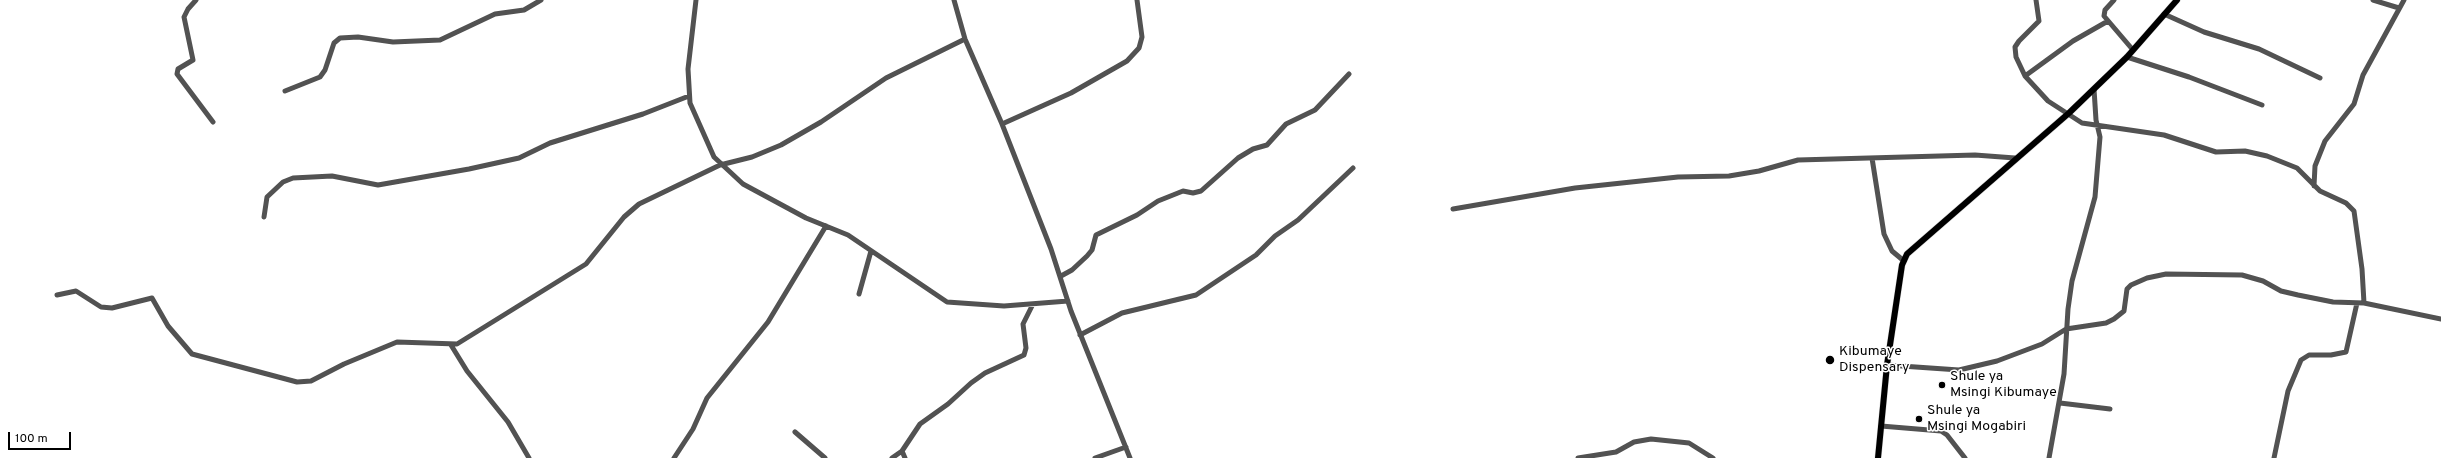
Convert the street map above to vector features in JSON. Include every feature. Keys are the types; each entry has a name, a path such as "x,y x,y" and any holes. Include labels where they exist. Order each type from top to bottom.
{"main road":[{"path":"1878,458 1887,365 1904,260 1917,243 2069,113 2127,57 2177,0"}],"street":[{"path":"196,0 188,9 184,17 193,60 178,69 177,74 213,122"},
{"path":"285,91 320,77 325,70 334,43 340,38 358,37 393,42 440,40 496,14 524,10 541,0"},
{"path":"696,0 688,69 689,96 696,120 714,157 720,165 743,184 806,218 848,235 947,302 1004,306 1068,301"},
{"path":"954,0 965,39 1002,124 1061,276 1080,334 1130,458"},
{"path":"1002,124 1071,93 1127,61 1139,48 1142,37 1137,0"},
{"path":"2036,0 2039,21 2015,47 2016,57 2025,76 2048,101 2069,113 2076,120 2098,127 2164,135 2216,152 2245,152 2267,156 2297,168 2314,186 2346,203 2354,211 2362,262 2364,303"},
{"path":"2114,0 2104,13 2108,21 2133,50"},
{"path":"2373,0 2399,8"},
{"path":"2314,186 2315,166 2325,141 2354,104 2363,75 2404,0"},
{"path":"2164,14 2204,32 2259,49 2320,78"},
{"path":"2025,76 2074,42 2108,21"},
{"path":"57,295 76,291 101,307 112,308 152,298 168,326 192,354 297,382 311,381 344,364 397,342 457,344 586,264 624,217 639,204 720,165 752,157 781,145 816,125 886,78 965,39"},
{"path":"2127,57 2189,77 2262,105"},
{"path":"1061,276 1087,256 1092,250 1096,235 1137,215 1158,201 1183,190 1193,193 1202,190 1238,158 1252,149 1266,145 1286,124 1315,110 1349,74"},
{"path":"2048,458 2060,403 2064,374 2066,329 2072,281 2095,197 2100,146 2094,88"},
{"path":"264,217 268,197 283,182 293,178 338,176 378,186 469,169 519,158 550,143 644,114 689,96"},
{"path":"1453,209 1575,188 1678,177 1729,176 1759,171 1798,160 1992,155 2015,158"},
{"path":"1872,158 1884,234 1892,251 1904,260"},
{"path":"1080,334 1122,313 1188,298 1205,290 1238,268 1275,236 1298,220 1353,168"},
{"path":"674,458 693,429 707,398 768,322 826,226"},
{"path":"859,294 871,251"},
{"path":"1887,365 1963,370 2017,354 2042,344 2066,329 2114,319 2124,311 2127,289 2131,285 2147,278 2166,274 2242,275 2263,281 2281,291 2333,302 2357,304 2364,303 2441,319"},
{"path":"892,458 902,451 920,424 948,404 971,383 985,373 1024,355 1026,348 1023,324 1033,304"},
{"path":"2274,458 2288,391 2301,360 2309,355 2331,355 2346,352 2357,304"},
{"path":"451,345 467,371 508,422 529,458"},
{"path":"2060,403 2110,408"},
{"path":"1880,426 1941,431 1948,435 1965,458"},
{"path":"794,432 825,458"},
{"path":"1578,458 1616,452 1634,442 1651,440 1688,443 1713,458"},
{"path":"1096,458 1126,448"},
{"path":"902,451 905,458"}],"place":[{"name":"Kibumaye Dispensary","path":"1830,360"},
{"name":"Shule ya Msingi Kibumaye","path":"1942,385"},
{"name":"Shule ya Msingi Mogabiri","path":"1919,419"}]}
